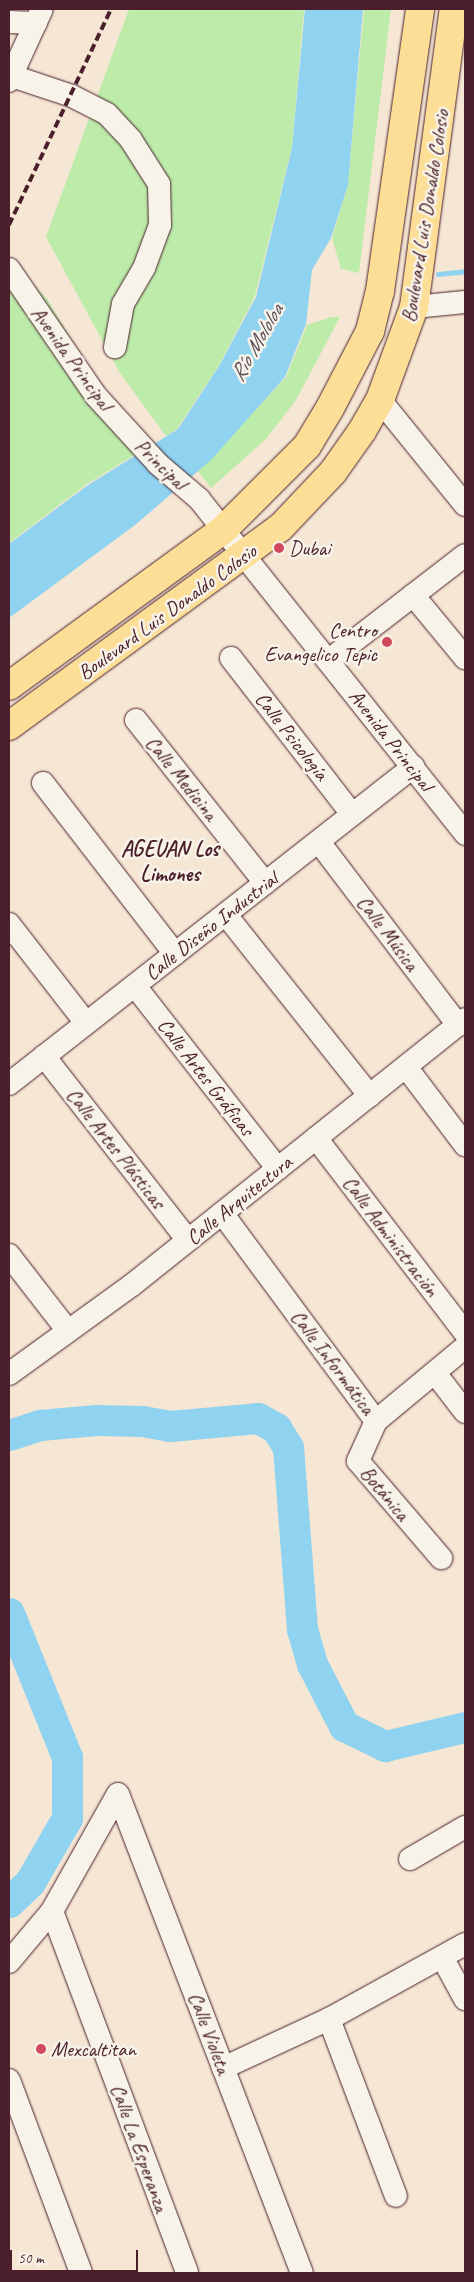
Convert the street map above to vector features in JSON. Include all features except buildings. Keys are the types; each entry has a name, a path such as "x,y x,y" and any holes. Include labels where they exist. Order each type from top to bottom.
{"main road":[{"name":"Boulevard Luis Donaldo Colosio","path":"9,686 223,530 307,446 354,367 370,331 381,281 420,9"},
{"name":"Boulevard Luis Donaldo Colosio","path":"9,726 244,557 280,528 333,472 380,400 418,285 454,9"}],"street":[{"path":"9,22 39,16"},
{"path":"39,16 9,77 72,96 107,114 132,140 159,184 160,225 144,268 123,304 115,347"},
{"name":"Avenida Principal","path":"9,269 96,396 120,421"},
{"path":"418,285 465,302"},
{"path":"380,400 465,505"},
{"name":"Principal","path":"120,421 158,464 201,502"},
{"name":"Avenida Principal","path":"201,502 465,834"},
{"path":"328,661 465,555"},
{"path":"414,595 465,658"},
{"name":"Calle Psicología","path":"231,658 352,814"},
{"name":"Calle Medicina","path":"136,720 266,883"},
{"name":"Calle Diseño Industrial","path":"9,1084 413,767"},
{"path":"43,783 175,954"},
{"name":"Calle Música","path":"318,842 462,1022"},
{"path":"226,915 370,1096"},
{"path":"9,924 86,1023"},
{"name":"Calle Artes Gráficas","path":"135,986 278,1169"},
{"name":"Calle Arquitectura","path":"9,1374 188,1240 462,1022"},
{"name":"Calle Artes Plásticas","path":"44,1056 188,1240"},
{"path":"406,1067 465,1146"},
{"name":"Calle Administración","path":"316,1138 465,1333"},
{"name":"Calle Informática","path":"222,1213 376,1420 465,1348"},
{"path":"9,1255 68,1331"},
{"path":"435,1373 465,1412"},
{"name":"Botánica","path":"376,1420 358,1460 441,1558"},
{"name":"Calle Violeta","path":"52,1911 118,1794 302,2273"},
{"path":"410,1859 465,1827"},
{"path":"9,1962 52,1911"},
{"name":"Calle La Esperanza","path":"52,1911 187,2273"},
{"path":"223,2068 329,2019 465,1944"},
{"path":"442,1957 465,1999"},
{"path":"329,2019 396,2196"},
{"path":"9,2080 81,2273"}],"green space":[{"path":"129,9 304,9 292,147 255,296 219,365 177,429 166,436 120,373 46,237"},
{"path":"364,9 391,9 359,273 341,269 332,238 348,185"},
{"path":"9,258 47,299 97,382 146,448 87,484 9,543"},
{"path":"331,317 340,317 296,400 266,439 211,488 198,471 286,377 307,325"}],"water":[{"name":"Río Mololoa","path":"305,9 363,9 348,185 331,238 312,270 306,324 285,377 211,460 135,525 9,618 9,544 88,485 178,429 219,366 256,297 292,148"}],"waterway":[{"path":"438,274 465,271"},
{"path":"9,1435 40,1425 96,1420 142,1421 170,1426 258,1418 276,1428 288,1447 302,1629 312,1664 344,1726 385,1746 465,1727"},
{"path":"9,1613 67,1757 67,1818 30,1882 9,1902"}],"railway":[{"path":"9,225 111,9"}],"place":[{"name":"Dubai","path":"279,548"},
{"name":"Centro Evangelico Tepic","path":"387,642"},
{"name":"Mexcaltitan","path":"41,2049"}],"district":[{"name":"AGEUAN Los Limones","path":"170,862"}]}
